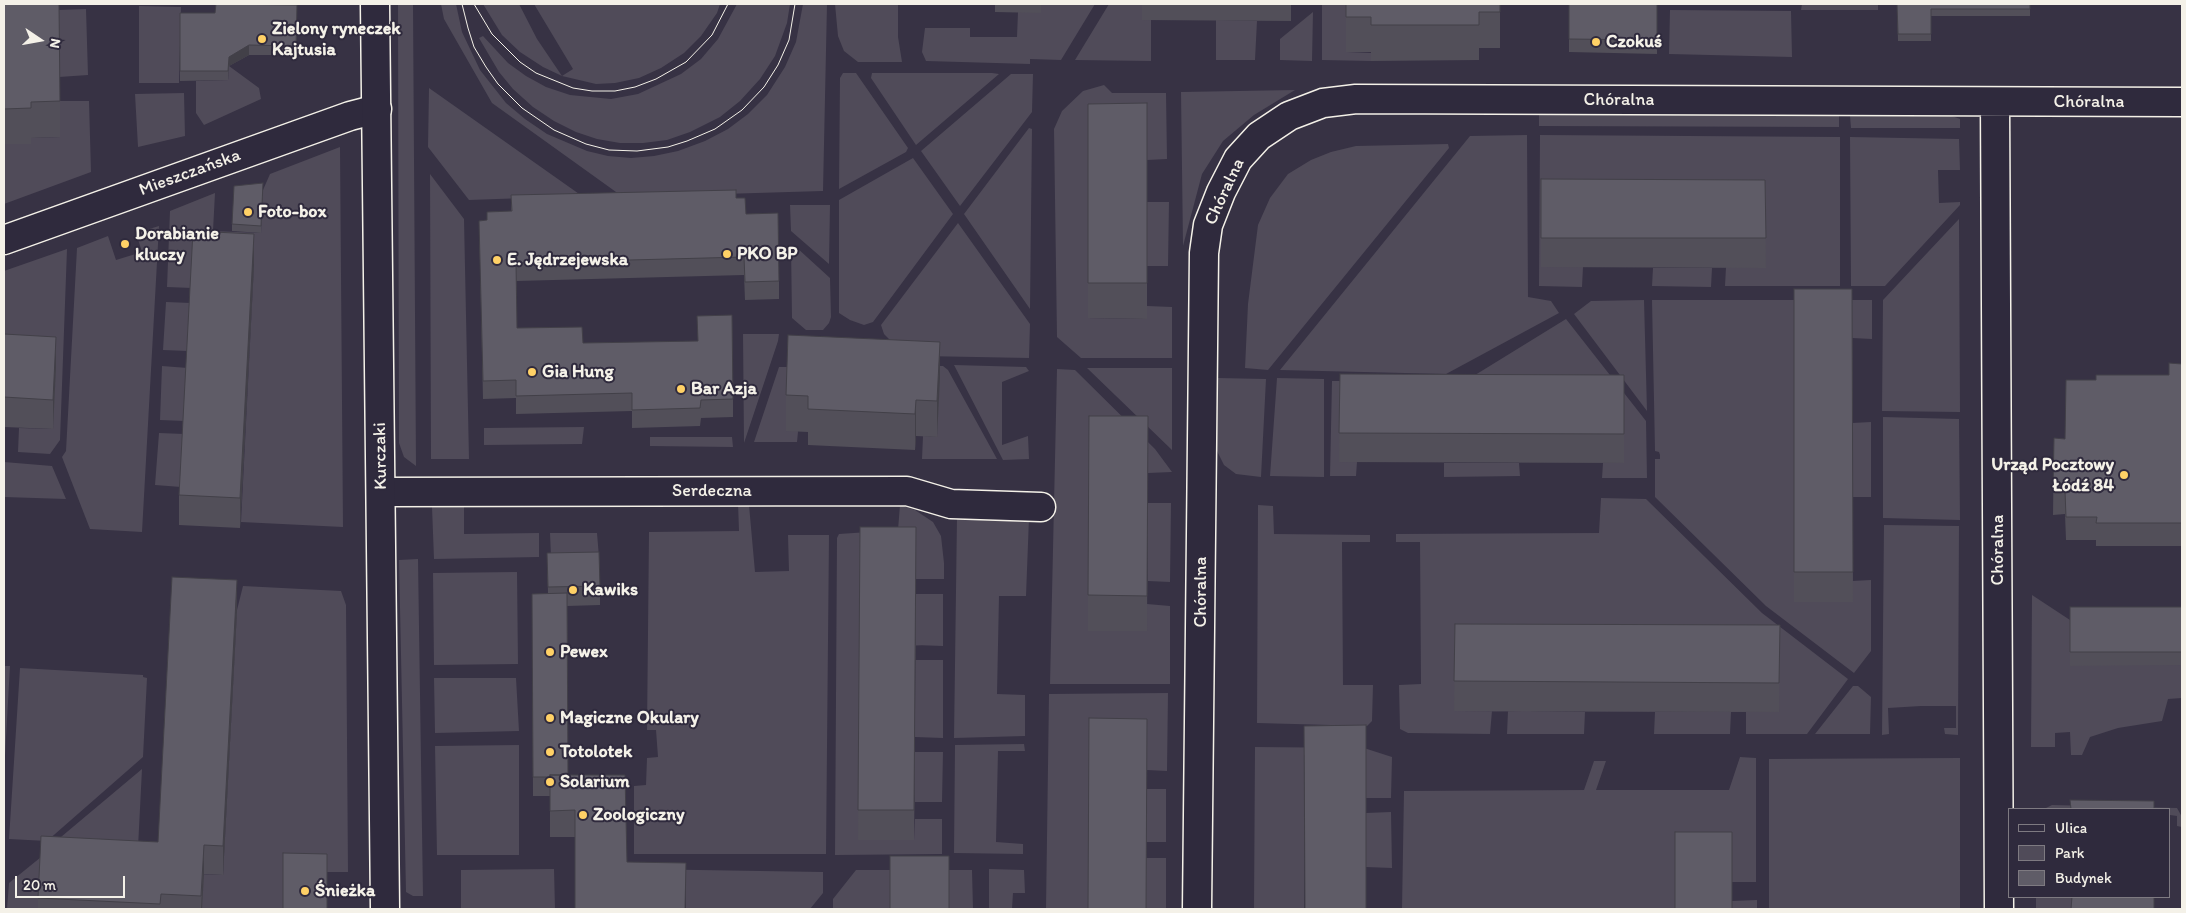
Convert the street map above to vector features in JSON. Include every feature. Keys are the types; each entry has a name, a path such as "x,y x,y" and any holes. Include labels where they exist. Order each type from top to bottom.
{"street":[{"name":"Kurczaki","path":"375,4 385,909"},
{"name":"Chóralna","path":"1197,909 1204,253 1208,225 1221,192 1238,159 1259,136 1289,116 1322,103 1356,99 2182,102"},
{"name":"Chóralna","path":"1995,102 1999,909"},
{"name":"Mieszczańska","path":"4,240 341,119 377,108"},
{"name":"Serdeczna","path":"381,492 907,491 951,504 1041,507"}],"green space":[{"path":"398,4 413,4 416,466 404,457 399,443"},
{"path":"441,4 456,4 462,32 480,70 506,103 525,119 547,134 587,151 608,156 631,158 678,151 705,141 728,129 748,114 767,95 785,67 796,42 803,4 827,4 823,191 623,197 492,103 444,19"},
{"path":"483,4 519,4 537,39 562,76 543,67 520,52 502,35"},
{"path":"534,4 720,4 717,13 701,36 684,53 661,68 639,78 615,83 596,84 562,76 573,69"},
{"path":"737,4 790,4 787,23 775,56 760,79 740,101 720,117 690,132 667,140 620,143 597,139 576,132 554,121 533,107 513,89 499,72 479,38 483,36 508,63 546,87 570,95 611,99 638,94 681,74 701,59 718,39"},
{"path":"835,4 898,4 898,37 902,62 858,62 844,51 838,36"},
{"path":"1041,4 1095,4 1061,60 1030,59 1030,64 926,61 922,52 925,28 970,28 970,37 1017,37 1018,12"},
{"path":"1109,4 1142,4 1151,20 1151,61 1075,60"},
{"path":"1322,4 1346,4 1347,52 1371,53 1371,61 1322,60"},
{"path":"1802,4 1878,4 1878,10 1801,10"},
{"path":"139,6 181,7 179,83 139,83"},
{"path":"86,9 88,75 59,77 58,10"},
{"path":"1670,10 1791,11 1792,57 1669,54"},
{"path":"1313,12 1312,61 1280,60 1280,39"},
{"path":"1216,20 1257,21 1255,60 1216,60"},
{"path":"229,66 259,88 261,99 204,125 196,113 196,81 228,80"},
{"path":"843,73 856,73 908,148 906,152 839,189 840,78"},
{"path":"872,73 999,74 916,145 871,78"},
{"path":"1011,74 1033,74 1032,112 960,206 921,151"},
{"path":"1104,85 1112,93 1166,93 1167,159 1147,160 1088,140 1088,318 1147,319 1147,306 1172,307 1172,358 1081,358 1057,337 1054,129 1062,111 1083,91"},
{"path":"429,88 582,196 469,200 428,147"},
{"path":"1295,90 1254,115 1223,141 1202,174 1183,246 1181,92"},
{"path":"184,93 185,136 138,147 135,94"},
{"path":"60,101 89,101 91,172 4,204 4,144 30,144 31,138 60,137"},
{"path":"1839,114 1839,127 1539,126 1539,115"},
{"path":"1850,116 1952,116 1960,119 1960,128 1851,128"},
{"path":"1029,128 1032,129 1030,309 964,214"},
{"path":"1527,135 1528,297 1551,301 1559,313 1446,374 1280,370 1470,136"},
{"path":"1540,135 1840,137 1840,286 1725,286 1726,267 1541,209 1541,267 1583,267 1582,287 1539,286"},
{"path":"1850,137 1959,139 1960,170 1938,170 1939,203 1960,202 1960,205 1885,286 1851,286"},
{"path":"1448,144 1449,148 1268,370 1245,368 1248,304 1258,225 1270,198 1288,174 1311,160 1331,152 1356,146"},
{"path":"340,147 343,527 241,522 254,264 192,288 167,287 170,211 215,193 213,231 261,233 263,190 270,174"},
{"path":"913,158 953,214 873,322 864,325 850,320 839,313 839,200"},
{"path":"430,174 464,219 469,459 431,459"},
{"path":"1147,202 1169,202 1168,266 1147,266"},
{"path":"790,205 830,205 829,264 791,231"},
{"path":"1959,219 1960,412 1882,411 1883,300"},
{"path":"958,223 1030,324 1029,358 922,356 894,344 884,334 881,325"},
{"path":"159,226 142,532 90,529 62,457 66,451 77,248 108,236 116,260 142,252 136,233"},
{"path":"791,247 796,247 830,278 831,317 823,330 806,330 792,318"},
{"path":"67,249 60,440 50,454 18,452 19,428 53,429 4,364 4,271"},
{"path":"1653,268 1712,268 1711,287 1652,286"},
{"path":"1644,300 1647,411 1574,314 1591,301"},
{"path":"1652,300 1872,300 1872,339 1852,338 1794,319 1794,601 1852,581 1871,580 1871,651 1854,673 1766,606 1655,497 1655,459 1660,459 1660,455 1659,452 1655,451"},
{"path":"166,302 191,303 188,351 163,350"},
{"path":"1566,319 1646,421 1647,478 1602,478 1603,463 1624,463 1467,380"},
{"path":"743,334 779,334 744,443"},
{"path":"887,365 943,366 948,370 997,459 922,459 923,436 937,437"},
{"path":"954,365 1026,367 1029,371 1002,382 1002,445 1028,436 1029,459 1003,460"},
{"path":"162,366 188,368 185,421 160,420"},
{"path":"779,367 790,367 798,432 797,442 754,442"},
{"path":"1087,368 1172,368 1172,450"},
{"path":"1057,369 1075,370 1155,449 1172,472 1148,473 1148,452 1088,631 1147,631 1147,604 1170,606 1170,684 1050,684"},
{"path":"1218,378 1266,379 1261,477 1236,474 1224,465 1216,449"},
{"path":"1277,378 1324,379 1324,477 1270,476"},
{"path":"1332,381 1429,381 1357,462 1356,476 1330,476"},
{"path":"1883,417 1959,419 1960,520 1883,518"},
{"path":"1871,422 1871,497 1853,497 1852,423"},
{"path":"584,427 582,444 484,445 484,428"},
{"path":"159,433 184,434 181,487 155,485"},
{"path":"650,437 732,437 733,447 650,446"},
{"path":"4,462 52,466 66,499 4,497"},
{"path":"1444,463 1519,463 1520,476 1444,477"},
{"path":"1601,498 1646,499 1762,613 1848,679 1807,734 1746,734 1746,712 1779,712 1492,711 1490,734 1408,733 1400,729 1399,685 1421,684 1420,542 1396,542 1396,534 1599,533"},
{"path":"738,503 749,505 755,572 789,571 788,535 829,535 826,854 634,854 634,786 646,785 647,758 658,757 656,730 647,730 649,532 739,531"},
{"path":"1148,503 1171,503 1170,582 1148,581"},
{"path":"900,505 915,510 933,522 941,536 944,579 916,579 914,840 915,819 942,819 942,854 835,855 837,538 839,534 898,530"},
{"path":"1258,505 1273,506 1274,534 1370,535 1370,542 1342,542 1343,685 1373,685 1372,721 1367,726 1257,723"},
{"path":"464,506 464,534 539,533 539,557 434,559 432,507"},
{"path":"957,516 1029,518 1026,596 999,596 997,694 1025,695 1025,736 954,738"},
{"path":"1884,525 1959,526 1958,735 1945,734 1944,728 1956,728 1956,706 1921,706 1888,708 1889,734 1882,735"},
{"path":"550,533 597,533 599,557 551,557"},
{"path":"418,559 423,896 413,896 406,892 399,560"},
{"path":"517,572 518,664 434,665 433,573"},
{"path":"243,586 341,591 346,605 348,872 283,872 283,909 202,909 197,874 223,875 237,610"},
{"path":"916,594 943,594 943,646 915,645"},
{"path":"2032,595 2070,620 2182,665 2182,698 2168,699 2162,721 2118,728 2090,737 2082,755 2071,755 2070,732 2055,733 2055,747 2031,747"},
{"path":"915,660 943,660 943,738 915,737"},
{"path":"4,666 10,666 4,774"},
{"path":"20,668 143,675 143,677 147,678 143,757 47,841 9,839"},
{"path":"434,678 516,678 519,731 435,733"},
{"path":"1853,686 1858,686 1871,697 1870,734 1815,734"},
{"path":"1168,693 1167,771 1147,770 1088,909 1046,909 1049,694"},
{"path":"1508,711 1585,712 1584,734 1507,734"},
{"path":"1655,712 1731,712 1730,734 1654,734"},
{"path":"1024,744 1025,751 998,751 996,842 1023,844 1023,854 954,853 955,745"},
{"path":"519,745 519,855 437,855 435,746"},
{"path":"1255,747 1364,748 1392,757 1391,798 1366,798 1365,755 1304,755 1304,909 1254,909"},
{"path":"915,752 943,752 942,802 915,802"},
{"path":"1740,757 1756,758 1756,882 1732,882 1675,862 1675,909 1402,909 1404,791 1584,790 1594,761 1606,761 1596,790 1729,790"},
{"path":"1960,758 1960,909 1769,909 1769,759"},
{"path":"142,769 138,848 55,842"},
{"path":"1147,789 1166,789 1166,842 1146,842"},
{"path":"2052,805 2177,808 2182,817 2182,827 2177,826 2177,816 2171,815 2171,808 2046,808"},
{"path":"1391,812 1392,868 1366,867 1366,813"},
{"path":"46,853 39,909 7,909 9,883"},
{"path":"1146,858 1166,858 1166,909 1146,909"},
{"path":"554,869 555,909 461,909 461,870"},
{"path":"637,869 823,872 823,893 810,909 686,909 686,889"},
{"path":"989,869 1024,870 1025,893 1013,893 1012,909 989,909"},
{"path":"856,870 972,870 973,909 949,909 949,886 890,886 890,909 833,909 833,899"},
{"path":"2036,898 2072,898 2071,909 2036,909"},
{"path":"1757,900 1757,909 1732,909 1732,901"}],"building":[{"path":"4,4 59,4 60,101 31,102 31,108 4,109"},
{"path":"216,4 297,5 296,46 249,45 229,57 228,71 180,71 180,13 215,13"},
{"path":"1346,4 1500,4 1500,12 1479,12 1479,25 1371,25 1371,17 1346,17"},
{"path":"1569,4 1657,4 1657,40 1569,39"},
{"path":"1897,4 2030,4 2030,9 1931,9 1931,34 1898,34"},
{"path":"1147,103 1147,283 1088,283 1088,104"},
{"path":"1541,179 1765,180 1766,238 1541,238"},
{"name":"Foto-box","path":"263,183 261,226 232,224 234,186"},
{"path":"736,190 736,198 745,198 746,214 778,213 779,281 745,282 744,257 516,263 517,328 582,327 583,343 698,341 697,316 732,315 733,399 701,400 700,408 632,410 632,393 516,396 516,380 483,381 479,221 487,220 487,212 512,211 511,195"},
{"path":"193,231 254,234 240,498 179,495"},
{"path":"1794,289 1852,289 1853,572 1794,572"},
{"path":"4,334 56,337 53,400 4,397"},
{"path":"788,335 940,342 937,401 916,400 915,414 808,409 808,396 786,395"},
{"name":"Urząd Pocztowy Łódź 84","path":"2169,363 2182,364 2182,523 2096,523 2097,517 2066,517 2065,491 2053,492 2054,438 2065,439 2066,380 2096,380 2096,375 2169,375"},
{"path":"1340,374 1624,375 1624,434 1339,433"},
{"path":"1089,416 1148,416 1147,596 1088,595"},
{"path":"860,527 916,527 914,810 858,810"},
{"path":"599,552 600,586 548,587 547,553"},
{"path":"172,577 237,580 223,846 204,845 201,896 161,894 160,904 38,898 41,836 158,842"},
{"path":"567,593 568,775 533,777 532,594"},
{"path":"2070,607 2182,607 2182,652 2070,652"},
{"path":"1455,624 1780,625 1779,683 1454,681"},
{"path":"1089,718 1147,719 1146,909 1088,909"},
{"path":"1366,725 1366,909 1305,909 1304,726"},
{"path":"550,775 625,775 627,862 686,863 685,909 575,909 575,810 550,811"},
{"path":"2070,800 2154,801 2154,808 2071,808"},
{"path":"1675,832 1732,832 1732,909 1675,909"},
{"name":"Śnieżka","path":"283,853 327,854 327,909 283,909"},
{"path":"890,856 949,856 949,909 890,909"},
{"path":"2072,898 2154,898 2154,909 2071,909"}],"tram line":[{"path":"462,4 474,47 498,84 522,108 554,130 586,144 609,150 637,151 668,147 687,141 715,129 742,110 764,87 778,65 789,40 795,4"},
{"path":"474,4 492,34 520,62 536,73 573,88 592,91 615,91 635,87 656,79 686,62 712,35 728,4"}],"place":[{"name":"Zielony ryneczek Kajtusia","path":"262,39"},
{"name":"Czokuś","path":"1596,42"},
{"name":"Foto-box","path":"248,212"},
{"name":"Dorabianie kluczy","path":"125,244"},
{"name":"PKO BP","path":"727,254"},
{"name":"E. Jędrzejewska","path":"497,260"},
{"name":"Gia Hung","path":"532,372"},
{"name":"Bar Azja","path":"681,389"},
{"name":"Urząd Pocztowy Łódź 84","path":"2124,475"},
{"name":"Kawiks","path":"573,590"},
{"name":"Pewex","path":"550,652"},
{"name":"Magiczne Okulary","path":"550,718"},
{"name":"Totolotek","path":"550,752"},
{"name":"Solarium","path":"550,782"},
{"name":"Zoologiczny","path":"583,815"},
{"name":"Śnieżka","path":"305,891"}]}
